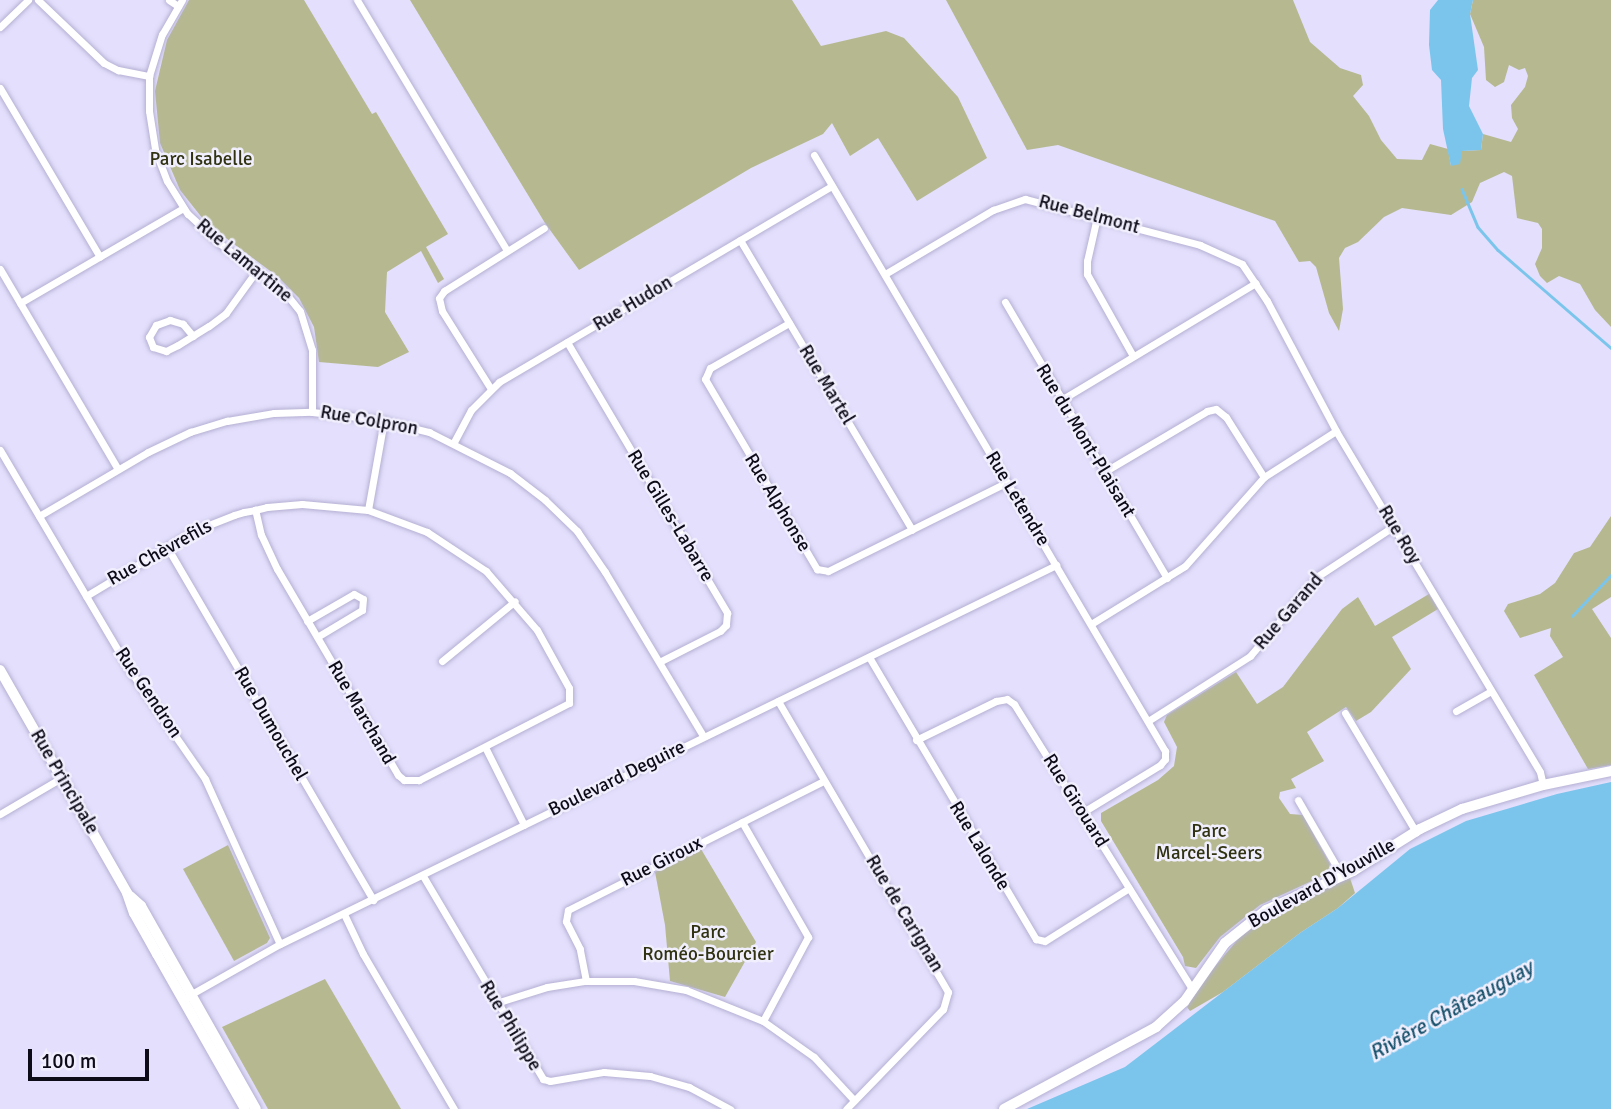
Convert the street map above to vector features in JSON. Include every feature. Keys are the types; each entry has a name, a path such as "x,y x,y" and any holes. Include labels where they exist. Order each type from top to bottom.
{"street":[{"path":"0,27 28,0"},
{"path":"38,0 104,63 118,70 149,76"},
{"path":"169,0 180,3"},
{"path":"357,0 507,251"},
{"name":"Rue Lamartine","path":"180,3 162,34 149,76 152,139 163,173 183,208 209,235 289,296 307,326 312,356 312,412"},
{"path":"0,88 100,257"},
{"name":"Rue Letendre","path":"814,155 1166,753 1163,763 1083,812"},
{"name":"Rue Hudon","path":"454,442 471,410 491,389 832,186"},
{"name":"Rue Belmont","path":"885,274 993,210 1013,201 1037,200 1221,252 1242,264 1256,283"},
{"path":"20,303 183,208"},
{"path":"1097,217 1087,261 1087,274 1133,356"},
{"path":"491,389 438,302 444,291 544,229"},
{"name":"Rue Martel","path":"740,240 912,530"},
{"path":"0,269 118,469"},
{"path":"193,335 183,324 170,320 156,325 149,337 153,346 163,351 193,335 226,313 257,270"},
{"path":"1061,400 1256,283"},
{"name":"Rue Roy","path":"1256,283 1336,431 1540,772 1543,785"},
{"name":"Rue du Mont-Plaisant","path":"1004,303 1167,578"},
{"name":"Rue Alphonse","path":"789,323 710,368 705,379 814,567 822,572 1007,482"},
{"name":"Rue Gilles-Labarre","path":"567,342 727,613 727,622 720,631 659,662"},
{"path":"1104,472 1207,411 1216,409 1226,416 1264,477"},
{"name":"Rue Colpron","path":"39,516 164,444 203,428 258,416 312,412 384,420 454,442 510,473 564,517 605,572 703,736"},
{"path":"368,510 384,420"},
{"path":"1091,624 1167,578 1197,556 1264,477 1336,431"},
{"name":"Rue Gendron","path":"0,450 138,683 205,779 280,944"},
{"name":"Rue Chèvrefils","path":"86,596 167,547 215,522 255,510 302,504 368,510 409,524 450,544 486,571 515,601 537,630 571,695"},
{"name":"Rue Marchand","path":"255,510 267,550 404,780 416,781 562,708 569,703 571,695"},
{"name":"Rue Garand","path":"1148,721 1250,656 1318,576 1394,526"},
{"name":"Rue Dumouchel","path":"167,547 373,900"},
{"name":"Boulevard Deguire","path":"186,997 280,944 1056,565"},
{"path":"307,621 354,594 363,599 362,610 317,637"},
{"path":"442,661 515,601"},
{"name":"Rue Lalonde","path":"869,657 1035,939 1045,941 1129,888"},
{"name":"Rue Principale","path":"0,670 127,893 134,913 256,1109"},
{"path":"1456,711 1491,691"},
{"name":"Rue Girouard","path":"916,740 991,702 1009,700 1083,812 1192,989"},
{"name":"Rue de Carignan","path":"778,701 948,992 943,1009 846,1109"},
{"path":"1345,713 1416,832"},
{"path":"485,747 524,825"},
{"name":"Boulevard D'Youville","path":"1004,1109 1148,1032 1172,1014 1225,943 1251,920 1287,899 1342,876 1416,832 1469,807 1543,785 1611,771"},
{"path":"0,814 61,778"},
{"name":"Rue Giroux","path":"586,981 580,949 566,921 568,910 823,781"},
{"path":"1298,800 1342,876"},
{"path":"742,822 808,937 763,1021"},
{"name":"Rue Philippe","path":"423,876 538,1074 545,1080 604,1072 632,1074 689,1087 718,1106 730,1109"},
{"path":"344,914 363,954 453,1109"},
{"path":"496,1003 547,987 586,981 634,981 675,988 726,1004 763,1021 814,1057 854,1100"},
{"name":"Rue Principale","path":"186,997 245,1109"}],"green space":[{"name":"Parc Isabelle","path":"189,0 304,0 372,114 376,112 448,234 426,247 444,279 438,283 421,251 387,272 385,312 409,352 378,367 319,362 314,327 299,298 277,276 207,224 180,190 160,143 155,91 167,40"},
{"path":"410,0 792,0 821,46 886,31 904,38 958,97 987,158 917,201 878,138 850,156 832,123 823,134 751,168 579,270 545,223"},
{"path":"946,0 1293,0 1310,42 1340,68 1361,75 1363,85 1353,96 1369,116 1381,140 1397,159 1422,160 1430,144 1448,149 1451,166 1461,151 1481,150 1483,134 1511,142 1518,129 1512,118 1511,105 1525,87 1528,76 1525,68 1519,70 1509,65 1504,82 1495,87 1486,80 1484,47 1470,14 1473,0 1611,0 1611,327 1595,310 1580,284 1559,276 1547,283 1540,276 1535,264 1542,248 1542,229 1538,223 1517,218 1512,176 1504,172 1480,183 1472,202 1451,215 1402,208 1384,217 1358,242 1345,248 1339,258 1343,309 1339,331 1329,313 1316,267 1310,261 1299,262 1275,221 1058,145 1027,150"},
{"path":"1611,516 1611,597 1592,609 1611,638 1611,765 1588,769 1534,675 1563,657 1550,636 1551,628 1520,638 1504,611 1508,604 1540,594 1555,583 1574,553 1590,547"},
{"name":"Parc Marcel-Seers","path":"1429,594 1438,609 1392,637 1411,669 1371,712 1356,721 1346,707 1307,732 1324,761 1291,779 1296,788 1280,792 1279,798 1290,814 1303,815 1330,864 1327,874 1260,905 1220,937 1196,968 1185,966 1183,957 1101,821 1101,813 1158,780 1174,766 1177,747 1164,722 1167,715 1236,672 1257,704 1283,687 1342,609 1358,597 1375,626"},
{"path":"228,845 270,938 267,943 234,961 183,869"},
{"name":"Parc Roméo-Bourcier","path":"701,849 756,942 725,997 670,981 665,925 655,872"},
{"name":"Parc Marcel-Seers","path":"1350,878 1355,893 1338,908 1300,933 1223,992 1190,1011 1187,1007 1206,977 1240,937 1279,909"},
{"path":"325,979 401,1109 268,1109 222,1027"}],"water":[{"path":"1438,0 1473,0 1470,14 1478,70 1472,78 1469,106 1483,134 1481,150 1462,151 1460,164 1451,166 1443,129 1441,80 1432,70 1429,45 1430,10"},
{"name":"Rivière Châteauguay","path":"1611,782 1611,1109 1027,1109 1125,1067 1300,933 1338,908 1410,849 1466,821 1557,794"}],"waterway":[{"path":"1462,189 1478,227 1498,250 1611,348"},
{"path":"1572,616 1611,575"}]}
